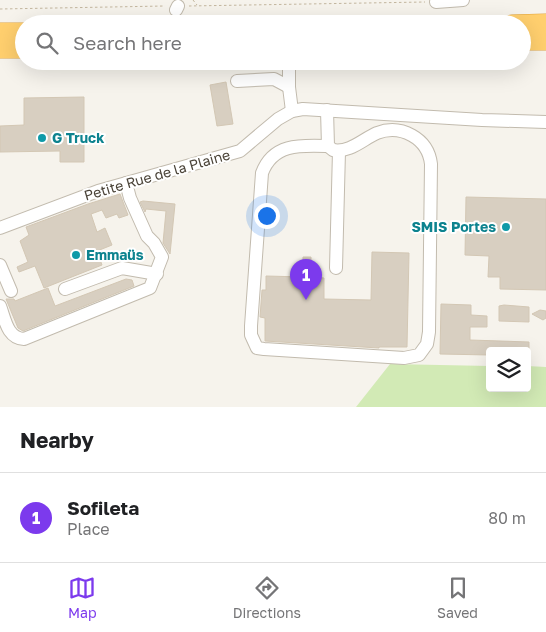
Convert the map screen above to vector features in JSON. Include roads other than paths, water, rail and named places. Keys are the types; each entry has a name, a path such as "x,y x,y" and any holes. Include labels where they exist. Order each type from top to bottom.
{"highway":[{"path":"531,23 546,23"},
{"path":"0,32 15,32"},
{"path":"531,41 546,41"},
{"path":"0,50 15,49"}],"street":[{"path":"436,2 463,0"},
{"path":"289,70 292,111 303,109 327,110 482,120 546,122"},
{"path":"237,81 274,79 289,87"},
{"path":"327,110 333,148 336,268"},
{"name":"Petite Rue de la Plaine","path":"0,228 98,191 240,151 278,119 292,111"},
{"path":"396,131 413,135 428,150 431,164 429,332 427,344 419,355 404,358 264,349 257,348 253,342 251,326 262,173 265,166 283,149 294,146 333,148 356,145 378,133 396,131"},
{"path":"0,306 10,333 17,338 24,339 150,288 162,257 154,243 146,236 130,198 126,183"},
{"path":"0,264 11,291"},
{"path":"66,290 122,268 157,274"}],"place":[{"name":"G Truck","path":"42,138"},
{"name":"SMIS Portes","path":"506,227"},
{"name":"Emmaüs","path":"76,255"},
{"name":"Sofileta","path":"306,300"}]}
